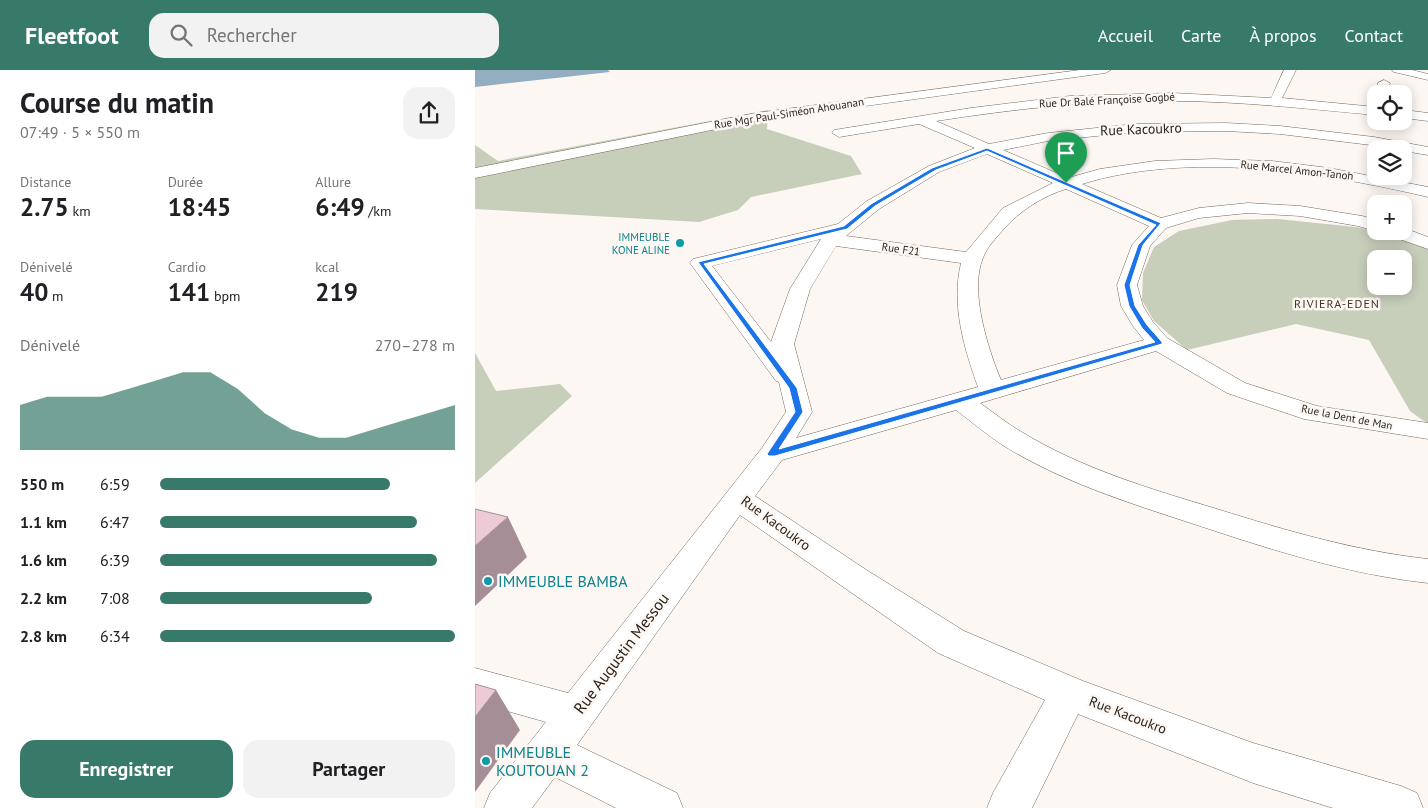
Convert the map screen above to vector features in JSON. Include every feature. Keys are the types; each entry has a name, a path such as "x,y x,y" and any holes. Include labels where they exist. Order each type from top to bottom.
{"street":[{"name":"Rue Mgr Paul-Siméon Ahouanan","path":"475,173 756,117 1105,70"},
{"path":"1275,101 1290,70"},
{"path":"1398,70 1428,77"},
{"name":"Rue Dr Balé Françoise Gogbé","path":"839,133 1017,105 1103,98 1197,97 1275,101 1367,110"},
{"path":"1412,115 1428,116"},
{"path":"922,120 1159,224 1199,213 1248,208 1300,211 1367,180"},
{"name":"Rue Kacoukro","path":"1367,178 1280,130 1181,127 1088,131 987,149 934,169 873,205 838,234 800,289 782,344 799,412 772,454 737,498 951,642 1069,693 1253,763 1401,808"},
{"name":"Rue Kacoukro","path":"1412,159 1428,151"},
{"name":"Rue Marcel Amon-Tanoh","path":"993,392 976,348 967,309 969,275 973,259 987,238 1008,213 1035,196 1066,183 1125,169 1189,164 1252,164 1305,169 1367,179"},
{"name":"Rue Marcel Amon-Tanoh","path":"1396,185 1428,192"},
{"name":"Rue la Dent de Man","path":"1159,224 1141,245 1127,285 1132,306 1144,326 1159,343 1236,388 1313,413 1428,432"},
{"path":"793,388 700,263 838,234"},
{"name":"Rue F21","path":"838,234 973,259"},
{"path":"1412,237 1428,242"},
{"path":"772,454 1159,343"},
{"path":"961,401 1015,441 1082,475 1297,546 1409,569 1428,571"},
{"name":"Rue Augustin Messou","path":"506,808 737,498"},
{"path":"475,685 576,713"},
{"path":"1009,808 1069,693"},
{"path":"548,752 661,808"}],"green space":[{"path":"768,110 767,129 851,156 862,174 751,197 738,210 699,222 475,209 475,145 498,161"},
{"path":"1277,219 1356,227 1367,229 1367,240 1407,240 1428,246 1428,424 1410,411 1369,340 1296,324 1187,350 1154,321 1142,300 1143,273 1154,247 1179,231 1232,220"},
{"path":"475,353 496,391 560,384 572,396 475,483"}],"water":[{"path":"475,70 608,70 610,72 475,87"}],"building":[{"path":"475,509 508,517 475,546"},
{"path":"475,684 496,690 475,717"}],"place":[{"name":"IMMEUBLE KONE ALINE","path":"680,243"},
{"name":"IMMEUBLE BAMBA","path":"488,581"},
{"name":"IMMEUBLE KOUTOUAN 2","path":"486,761"}],"district":[{"name":"RIVIERA-EDEN","path":"1337,303"}],"route":[{"path":"987,149 1066,183 1159,224 1141,245 1130,271 1127,285 1132,306 1144,326 1159,343 772,454 799,412 793,388 700,263 845,228 873,205 934,169 987,149"}]}
